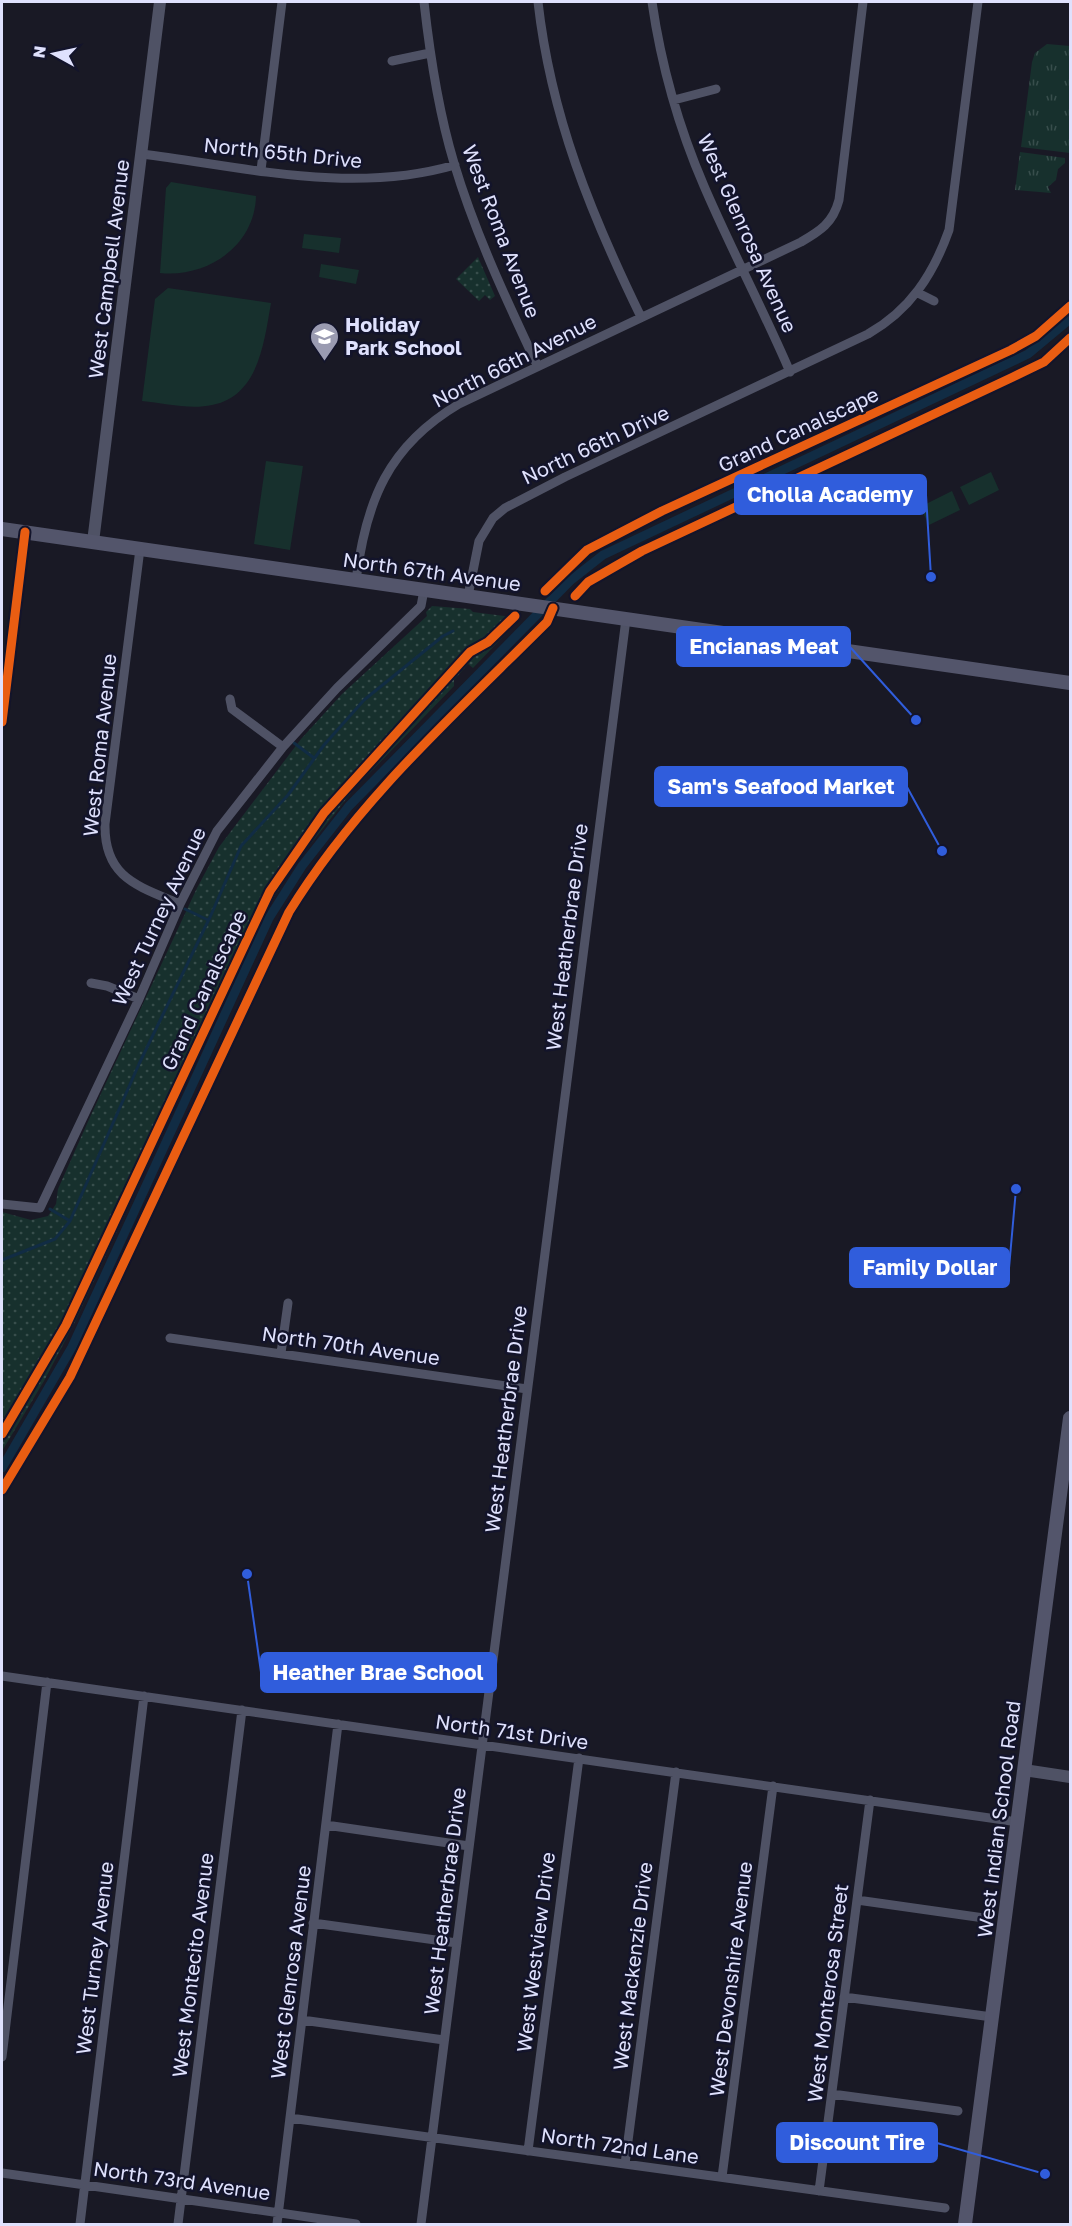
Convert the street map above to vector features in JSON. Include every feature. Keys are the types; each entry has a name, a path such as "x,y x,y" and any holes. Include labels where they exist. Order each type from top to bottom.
{"main road":[{"name":"North 67th Avenue","path":"2,529 1071,683"},
{"name":"West Indian School Road","path":"965,2224 1071,1418"}],"street":[{"name":"West Campbell Avenue","path":"93,542 160,2"},
{"path":"261,170 282,2"},
{"name":"West Roma Avenue","path":"424,2 430,53 455,165 487,254 537,365"},
{"path":"538,2 550,75 574,167 600,231 641,317"},
{"name":"West Glenrosa Avenue","path":"652,2 674,100 703,185 744,268 790,372"},
{"path":"744,268 819,232 828,225 836,212 863,2"},
{"path":"790,372 891,321 918,293 935,265 949,230 978,2"},
{"path":"392,61 430,53"},
{"path":"674,100 716,89"},
{"name":"North 65th Drive","path":"142,154 352,180 401,177 455,165"},
{"name":"North 66th Avenue","path":"356,580 367,520 383,479 401,451 426,426 442,414 537,365 744,268"},
{"path":"918,293 934,302"},
{"name":"North 66th Drive","path":"468,596 479,541 493,518 506,508 565,477 790,372"},
{"path":"2,722 26,532"},
{"name":"West Roma Avenue","path":"140,549 105,824 105,846 114,866 126,879 180,904"},
{"name":"West Turney Avenue","path":"2,1204 40,1208 140,999 180,904 217,831 283,747 337,688 421,606 424,590"},
{"name":"West Heatherbrae Drive","path":"421,2224 626,619"},
{"path":"230,699 232,709 283,747"},
{"path":"91,983 107,986 140,999"},
{"path":"281,1353 288,1303"},
{"name":"North 70th Avenue","path":"170,1338 527,1389"},
{"name":"North 71st Drive","path":"2,1676 1018,1822"},
{"path":"2,2057 47,1682"},
{"name":"West Turney Avenue","path":"80,2224 144,1696"},
{"name":"West Montecito Avenue","path":"178,2224 242,1710"},
{"name":"West Glenrosa Avenue","path":"277,2224 338,1724"},
{"name":"West Westview Drive","path":"528,2151 579,1758"},
{"path":"1024,1770 1071,1777"},
{"name":"West Mackenzie Drive","path":"625,2164 676,1772"},
{"name":"West Devonshire Avenue","path":"722,2177 773,1786"},
{"name":"West Monterosa Street","path":"819,2191 870,1800"},
{"path":"326,1825 469,1846"},
{"path":"857,1900 984,1918"},
{"path":"314,1923 457,1943"},
{"path":"844,1997 992,2018"},
{"path":"302,2020 444,2040"},
{"path":"832,2094 958,2111"},
{"name":"North 72nd Lane","path":"290,2118 945,2208"},
{"name":"North 73rd Avenue","path":"2,2173 356,2224"}],"green space":[{"path":"1047,44 1070,46 1070,153 1021,147 1032,62 1035,53"},
{"path":"1020,152 1065,158 1065,163 1058,169 1056,180 1048,187 1051,193 1015,190"},
{"path":"171,182 256,196 254,214 238,244 211,264 178,273 160,273 166,188"},
{"path":"304,234 341,238 339,253 302,248"},
{"path":"478,257 495,296 490,300 485,295 479,301 456,279"},
{"path":"321,264 359,270 356,284 319,277"},
{"path":"168,288 271,303 262,350 256,365 240,391 228,400 195,407 142,401 155,299"},
{"path":"266,461 303,466 290,550 254,544"},
{"path":"991,472 999,490 969,505 960,487"},
{"path":"952,491 960,510 929,525 920,507"},
{"path":"432,606 470,609 473,612 521,618 473,668 468,664 454,680 454,686 354,789 298,860 267,908 76,1320 44,1381 2,1451 2,1212 31,1220 48,1216 56,1204 58,1189 91,1115 197,888 219,847 301,739 342,694 427,616 426,612"}],"waterway":[{"path":"2,1468 72,1347 269,918 302,866 349,806 570,581 603,555 1028,354 1070,319"},
{"path":"2,1260 55,1239 70,1221 139,1064 211,915 241,846 288,795 324,745 364,700 443,636 453,631"},
{"path":"294,743 314,758"},
{"path":"185,909 208,920"},
{"path":"50,1209 70,1221"}],"cycle path":[{"name":"Grand Canalscape","path":"545,591 587,550 662,511 1011,350 1036,336 1070,306"},
{"path":"575,596 588,582 642,551 1044,362 1070,338"},
{"path":"2,722 25,532"},
{"path":"2,1490 70,1377 289,912 316,871 377,795 443,724 547,622 553,608"},
{"name":"Grand Canalscape","path":"2,1434 66,1325 270,891 324,813 470,652 488,642 515,616"}],"place":[{"name":"Holiday Park School","path":"324,362"},
{"name":"Cholla Academy","path":"931,577"},
{"name":"Encianas Meat","path":"916,720"},
{"name":"Sam's Seafood Market","path":"942,851"},
{"name":"Family Dollar","path":"1016,1189"},
{"name":"Heather Brae School","path":"247,1574"},
{"name":"Discount Tire","path":"1045,2174"}]}
